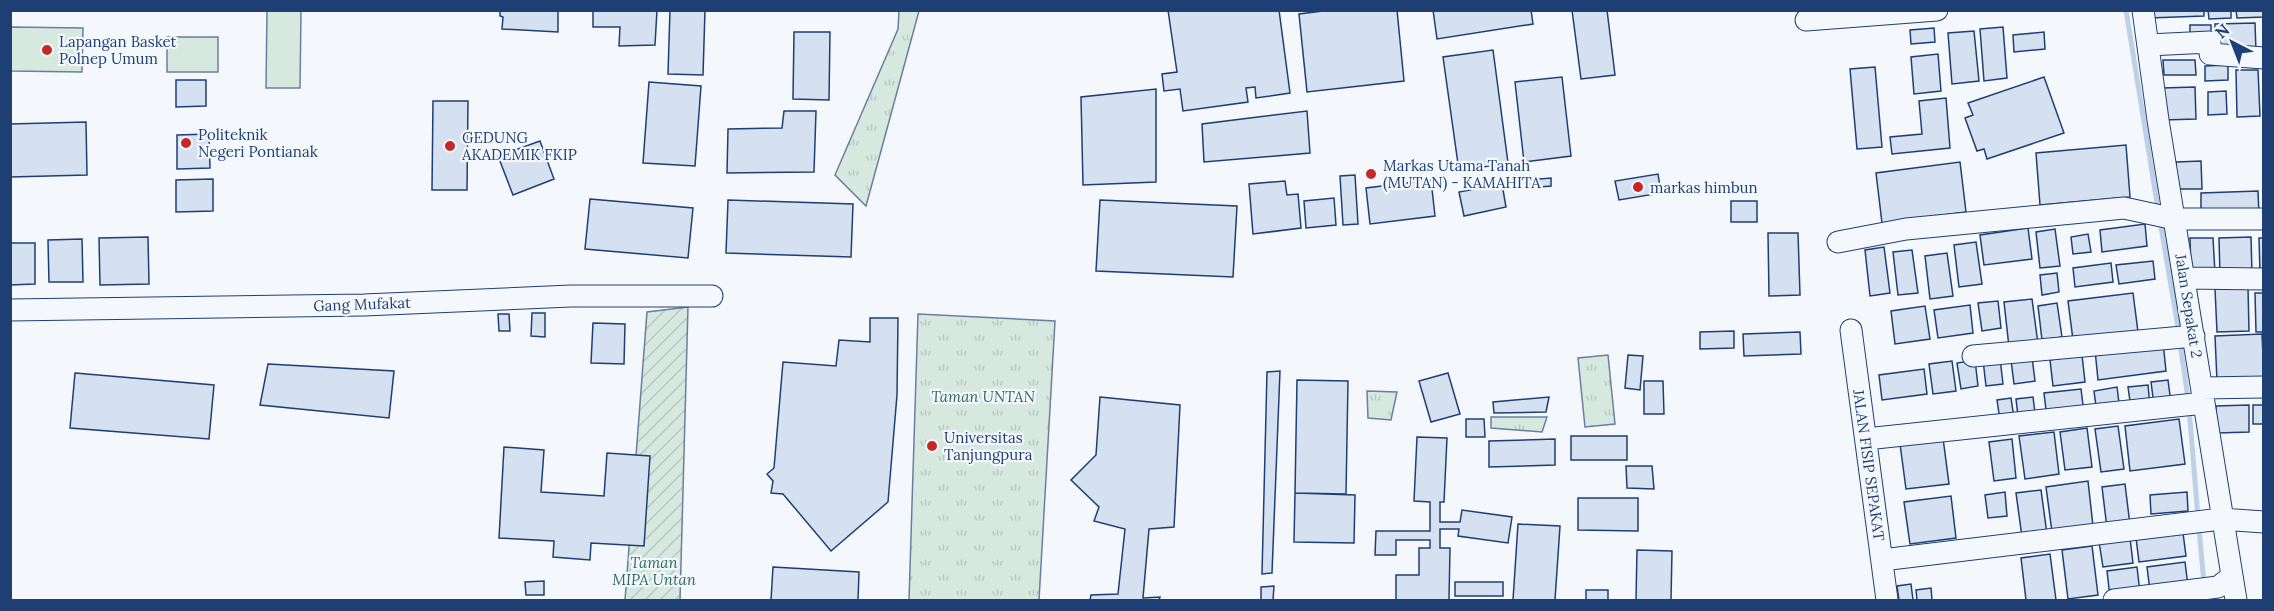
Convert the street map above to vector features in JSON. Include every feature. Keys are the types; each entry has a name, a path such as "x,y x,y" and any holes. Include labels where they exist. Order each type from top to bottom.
{"street":[{"path":"1806,20 1937,10"},
{"name":"Jalan Sepakat 2","path":"2144,10 2148,45 2156,215 2185,278 2182,337 2200,398 2225,581 2236,600"},
{"path":"2148,45 2210,42 2210,54 2264,58"},
{"path":"1838,242 1906,229 2124,208 2156,215 2264,219"},
{"path":"2185,278 2264,279"},
{"name":"Gang Mufakat","path":"10,310 364,305 570,296 712,296"},
{"name":"JALAN FISIP SEPAKAT","path":"1851,330 1887,600"},
{"path":"1973,356 2182,337"},
{"path":"1866,439 2172,407 2200,398 2264,387"},
{"path":"1882,560 2215,520 2264,522"},
{"path":"2114,600 2196,590 2225,581"}],"green space":[{"path":"267,11 301,11 300,88 266,88"},
{"path":"899,11 919,11 866,206 835,175 898,29"},
{"name":"Lapangan Basket Polnep Umum","path":"11,27 83,28 82,72 11,71"},
{"path":"167,37 218,37 218,72 167,72"},
{"name":"Taman MIPA Untan","path":"688,307 680,600 625,600 647,312"},
{"name":"Taman UNTAN","path":"918,314 1055,321 1039,600 909,600"},
{"path":"1608,355 1615,424 1585,427 1578,358"},
{"path":"1367,391 1397,392 1391,420 1368,418"},
{"path":"1491,417 1547,417 1542,432 1491,428"}],"building":[{"path":"500,10 558,10 558,32 502,29 503,17 500,16"},
{"path":"593,10 657,10 655,45 619,46 620,27 593,27"},
{"path":"670,10 705,10 703,75 668,74"},
{"path":"1168,10 1279,10 1290,93 1256,98 1255,87 1246,88 1248,102 1183,111 1180,89 1164,91 1162,74 1177,72"},
{"path":"1331,10 1397,10 1404,81 1307,92 1299,14"},
{"path":"1433,10 1531,10 1533,24 1437,39"},
{"path":"1572,10 1607,10 1615,75 1581,79"},
{"path":"2148,10 2204,10 2204,16 2149,18"},
{"path":"2208,10 2231,10 2231,18 2209,19"},
{"path":"2236,10 2263,10 2264,17 2237,18"},
{"path":"2255,23 2256,51 2215,52 2215,24"},
{"path":"2190,25 2211,25 2211,37 2190,38"},
{"path":"2003,27 2007,78 1984,81 1980,29"},
{"path":"1934,28 1935,42 1911,44 1910,30"},
{"path":"1974,31 1979,81 1952,84 1948,33"},
{"path":"794,32 830,32 829,100 793,99"},
{"path":"2044,32 2045,49 2014,52 2013,35"},
{"path":"1493,50 1508,163 1459,171 1443,57"},
{"path":"1938,54 1941,91 1914,94 1911,57"},
{"path":"2163,60 2195,60 2196,75 2164,75"},
{"path":"2228,65 2228,80 2205,81 2205,66"},
{"path":"1875,67 1882,147 1857,149 1850,69"},
{"path":"2236,70 2258,70 2260,116 2237,117"},
{"path":"1562,77 1571,156 1524,162 1515,82"},
{"path":"2044,77 2064,133 1987,159 1984,149 1977,151 1965,118 1973,115 1968,103"},
{"path":"176,80 206,80 206,106 176,107"},
{"path":"649,82 701,86 695,166 643,163"},
{"path":"2195,87 2196,119 2163,120 2162,88"},
{"path":"1156,89 1156,182 1083,185 1081,97"},
{"path":"2226,91 2227,114 2208,115 2208,92"},
{"path":"1946,98 1950,148 1892,154 1890,137 1922,134 1919,101"},
{"name":"GEDUNG AKADEMIK FKIP","path":"433,101 468,101 467,190 432,190"},
{"path":"784,111 816,111 814,172 727,173 728,129 782,128"},
{"path":"1307,111 1310,153 1204,162 1202,124"},
{"path":"86,122 87,175 10,177 10,124"},
{"path":"209,134 210,168 177,169 177,135"},
{"path":"540,141 554,179 513,195 498,156"},
{"path":"2126,145 2130,197 2040,205 2036,153"},
{"path":"2201,161 2202,189 2177,189 2176,162"},
{"path":"1960,162 1966,212 1882,223 1876,173"},
{"name":"markas himbun","path":"1658,174 1661,193 1619,200 1615,181"},
{"path":"1355,175 1358,224 1343,225 1340,176"},
{"path":"1551,178 1551,186 1528,188 1528,180"},
{"path":"213,179 213,211 176,212 176,180"},
{"path":"1431,180 1435,216 1370,224 1366,188"},
{"path":"1285,181 1287,195 1298,194 1301,228 1253,234 1249,184"},
{"path":"1502,184 1506,207 1464,216 1459,192"},
{"path":"2258,191 2259,215 2201,217 2201,193"},
{"path":"1334,198 1336,225 1306,228 1304,201"},
{"path":"590,199 693,208 688,258 585,249"},
{"path":"728,200 853,204 851,257 726,253"},
{"path":"1100,200 1237,206 1233,277 1096,271"},
{"path":"1731,201 1757,201 1757,222 1731,222"},
{"path":"2145,224 2147,246 2102,252 2100,230"},
{"path":"2028,228 2032,259 1984,265 1980,235"},
{"path":"2055,229 2060,266 2040,268 2036,232"},
{"path":"1768,233 1798,233 1800,295 1769,296"},
{"path":"2088,234 2091,252 2073,254 2071,237"},
{"path":"148,237 149,284 100,285 99,238"},
{"path":"2251,237 2252,274 2220,275 2219,238"},
{"path":"2190,238 2213,238 2215,273 2191,273"},
{"path":"2259,238 2264,238 2264,273 2260,273"},
{"path":"82,239 83,282 49,282 48,240"},
{"path":"1976,242 1982,284 1959,287 1954,245"},
{"path":"10,243 35,243 35,284 10,285"},
{"path":"1884,247 1890,293 1870,296 1865,250"},
{"path":"1912,250 1918,293 1898,295 1893,252"},
{"path":"1947,253 1953,296 1930,299 1925,256"},
{"path":"2153,261 2155,279 2119,284 2116,265"},
{"path":"2111,263 2113,282 2075,287 2073,268"},
{"path":"2057,273 2059,292 2042,295 2040,275"},
{"path":"2248,288 2249,331 2217,332 2215,289"},
{"path":"2133,293 2138,332 2073,340 2068,301"},
{"path":"2255,293 2264,293 2264,332 2256,332"},
{"path":"2032,299 2038,344 2009,347 2004,302"},
{"path":"1998,301 2001,328 1982,331 1978,303"},
{"path":"2057,303 2062,337 2042,340 2038,306"},
{"path":"1970,305 1973,333 1938,338 1934,310"},
{"path":"1925,306 1930,339 1895,344 1891,311"},
{"path":"532,313 545,313 545,337 531,336"},
{"path":"498,314 509,314 510,331 499,331"},
{"path":"870,318 898,318 897,395 888,502 831,551 783,494 771,493 773,481 767,474 774,468 783,362 836,366 839,340 870,342"},
{"path":"593,323 625,324 624,364 591,363"},
{"path":"1734,331 1734,348 1700,349 1700,332"},
{"path":"1800,332 1801,354 1744,356 1743,334"},
{"path":"2262,334 2264,379 2217,381 2215,336"},
{"path":"2163,342 2166,371 2098,380 2095,350"},
{"path":"1628,355 1643,356 1640,390 1625,388"},
{"path":"2082,355 2085,382 2053,386 2050,360"},
{"path":"2032,357 2035,381 2014,384 2011,360"},
{"path":"2000,358 2003,384 1986,386 1983,360"},
{"path":"1975,360 1978,386 1961,389 1957,363"},
{"path":"1952,361 1956,391 1933,394 1929,364"},
{"path":"268,364 394,371 389,418 260,405"},
{"path":"1924,369 1927,394 1882,400 1879,375"},
{"path":"1280,371 1272,573 1262,574 1267,372"},
{"path":"75,373 214,385 209,439 70,428"},
{"path":"1448,373 1460,414 1431,422 1419,381"},
{"path":"1297,380 1348,381 1346,494 1295,493"},
{"path":"2168,380 2171,403 2154,405 2151,382"},
{"path":"1644,381 1663,381 1664,414 1644,414"},
{"path":"2148,385 2150,406 2131,408 2128,387"},
{"path":"2117,387 2120,411 2097,414 2094,391"},
{"path":"2081,389 2084,413 2047,418 2044,393"},
{"path":"1100,397 1180,405 1174,527 1149,529 1143,598 1160,597 1159,600 1090,600 1091,595 1118,594 1125,529 1094,521 1099,507 1071,480 1096,455"},
{"path":"1549,397 1546,412 1494,413 1493,402"},
{"path":"2033,397 2035,413 2018,416 2016,399"},
{"path":"2011,398 2014,418 2000,420 1997,400"},
{"path":"2249,405 2249,432 2217,433 2216,406"},
{"path":"2253,405 2264,405 2264,424 2253,424"},
{"path":"1466,419 1484,419 1485,437 1466,437"},
{"path":"2179,419 2185,464 2130,471 2125,426"},
{"path":"2118,426 2124,469 2101,472 2095,429"},
{"path":"2087,428 2092,467 2065,470 2060,432"},
{"path":"2054,432 2059,474 2025,479 2019,436"},
{"path":"1571,436 1627,436 1627,460 1571,460"},
{"path":"1417,437 1447,438 1444,502 1440,502 1440,522 1460,522 1462,510 1512,517 1508,543 1458,536 1459,529 1440,529 1440,548 1450,548 1449,600 1396,600 1396,575 1419,575 1419,548 1430,548 1430,540 1396,540 1396,555 1375,555 1376,531 1430,531 1430,502 1414,501"},
{"path":"1943,438 1949,484 1906,489 1900,444"},
{"path":"1555,439 1555,465 1489,467 1489,441"},
{"path":"2012,439 2016,478 1994,481 1989,442"},
{"path":"504,447 544,450 541,492 604,496 607,453 650,456 644,546 591,543 590,560 553,557 554,541 499,538"},
{"path":"1626,466 1652,466 1654,489 1627,488"},
{"path":"2088,481 2093,526 2052,532 2046,487"},
{"path":"2125,484 2130,525 2107,528 2102,487"},
{"path":"2041,490 2047,534 2022,537 2016,493"},
{"path":"2005,492 2007,516 1988,518 1985,495"},
{"path":"2187,492 2188,511 2151,514 2150,495"},
{"path":"1295,493 1355,495 1354,543 1294,542"},
{"path":"1951,496 1956,538 1910,544 1904,502"},
{"path":"1578,498 1638,498 1638,531 1578,530"},
{"path":"1518,524 1560,526 1555,600 1513,600"},
{"path":"2183,533 2186,556 2139,562 2136,538"},
{"path":"2130,538 2133,563 2103,567 2099,542"},
{"path":"2092,546 2098,595 2068,599 2062,550"},
{"path":"1637,550 1672,551 1671,600 1636,600"},
{"path":"2050,554 2056,600 2026,600 2021,558"},
{"path":"2185,562 2188,586 2150,591 2147,567"},
{"path":"773,567 859,572 858,600 771,600"},
{"path":"2137,567 2140,593 2110,597 2107,571"},
{"path":"544,581 544,595 526,595 525,582"},
{"path":"1455,582 1503,582 1503,596 1455,596"},
{"path":"1911,584 1913,600 1899,600 1897,586"},
{"path":"1274,586 1273,600 1261,600 1261,587"},
{"path":"1931,588 1932,600 1917,600 1916,590"},
{"path":"1586,590 1608,590 1608,600 1586,600"}],"waterway":[{"path":"2126,10 2158,209"},
{"path":"2160,221 2179,333"},
{"path":"2180,343 2188,399"},
{"path":"2189,408 2198,518"},
{"path":"2199,528 2204,584"}],"place":[{"name":"Lapangan Basket Polnep Umum","path":"47,50"},
{"name":"Politeknik Negeri Pontianak","path":"186,143"},
{"name":"GEDUNG AKADEMIK FKIP","path":"450,146"},
{"name":"Markas Utama Tanah (MUTAN) - KAMAHITA","path":"1371,174"},
{"name":"markas himbun","path":"1638,187"},
{"name":"Universitas Tanjungpura","path":"932,446"}]}
